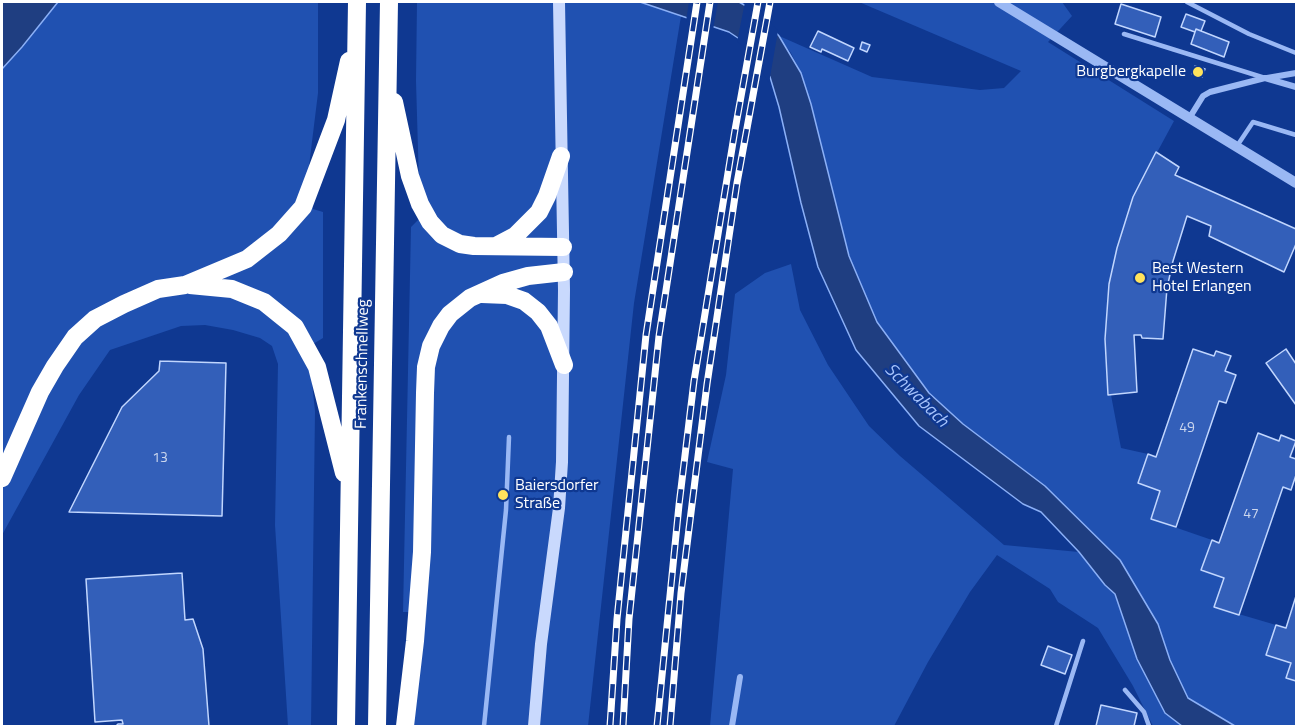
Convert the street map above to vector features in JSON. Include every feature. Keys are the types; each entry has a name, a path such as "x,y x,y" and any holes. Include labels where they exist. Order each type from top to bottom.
{"highway":[{"name":"Frankenschnellweg","path":"346,726 357,2"},
{"name":"Frankenschnellweg","path":"377,726 389,2"},
{"path":"185,285 247,259 279,234 303,207 336,120 357,25"},
{"path":"387,71 410,176 429,222 442,235 460,244 563,247"},
{"path":"495,246 515,236 539,212 548,196 561,156"},
{"path":"405,726 422,552 426,367 431,346 441,326 461,304 480,293 502,283 564,272"},
{"path":"2,478 40,392 75,337 95,319 124,304 158,289 185,285 232,289 264,302 295,327 317,367 350,497"},
{"path":"480,293 507,295 524,301 538,312 549,326 564,365"}],"main road":[{"path":"534,726 541,644 559,508 564,365 559,2"}],"street":[{"path":"999,2 1296,183"},
{"path":"1190,117 1203,96 1210,92 1265,78 1296,73"},
{"path":"1265,78 1296,87"},
{"path":"732,726 740,677"}],"lane":[{"path":"1187,2 1249,34 1296,53"},
{"path":"1124,34 1265,78"},
{"path":"1237,146 1253,122 1296,135"},
{"path":"484,726 506,510 509,437"},
{"path":"1056,726 1083,641"},
{"path":"1125,690 1144,712 1149,726"}],"shaded area":[{"path":"58,2 318,2 318,93 309,166 313,209 323,212 323,338 303,350 311,374 315,411 311,726 288,726 275,525 278,364 272,346 260,338 205,325 181,326 110,350 79,395 2,535 2,69 23,47"},
{"path":"417,2 640,2 681,16 634,303 588,726 413,726 426,612 403,612 411,227 420,218 416,81"},
{"path":"859,2 1062,2 1072,16 1048,42 1174,121 1133,197 1109,284 1105,339 1108,394 1111,395 1121,448 1148,454 1138,483 1160,491 1151,519 1212,540 1201,570 1224,578 1215,607 1276,625 1266,655 1291,663 1286,678 1296,681 1296,726 1235,726 1188,698 1170,660 1158,624 1120,560 1045,486 963,424 929,393 877,322 849,256 811,104 801,73 791,53 777,35 872,77 980,90 1004,88 1021,71"},
{"path":"791,264 800,310 828,365 869,426 900,456 1004,545 1079,552 1115,594 1137,659 1165,713 1182,726 1153,726 1133,686 1098,628 1058,602 1050,589 997,555 970,592 928,662 894,726 710,726 733,469 707,462 726,375 735,294 765,273"}],"water":[{"path":"2,2 58,2 2,69"},
{"name":"Schwabach","path":"640,2 739,2 760,14 779,36 801,73 811,104 849,256 877,322 929,393 963,424 1045,486 1120,560 1158,624 1170,660 1188,698 1235,726 1182,726 1165,713 1137,659 1115,594 1041,512 1023,504 919,426 856,350 818,267 770,77 750,46 729,32"}],"pier":[{"path":"689,2 718,2 713,30 686,21"},
{"path":"745,2 762,12 778,31 769,83 748,49 737,42"}],"building":[{"path":"1121,4 1161,17 1155,37 1115,24"},
{"path":"1186,14 1205,21 1201,31 1196,29 1195,32 1181,27"},
{"path":"1196,29 1229,42 1224,57 1191,44"},
{"path":"818,31 854,48 848,61 822,49 821,52 810,47"},
{"path":"862,42 870,45 867,52 860,49"},
{"name":"Burgbergkapelle","path":"1195,66 1205,69 1202,77 1192,74"},
{"name":"Best Western Hotel Erlangen","path":"1156,152 1179,167 1175,175 1296,229 1296,244 1284,272 1209,236 1211,226 1187,216 1167,288 1163,339 1142,338 1141,335 1134,335 1137,392 1108,395 1105,339 1109,284 1117,248 1133,197"},
{"path":"1193,349 1214,356 1216,351 1231,356 1225,371 1236,375 1226,403 1219,401 1176,527 1151,519 1160,491 1138,483 1148,454 1156,457"},
{"path":"1286,349 1296,364 1296,405 1266,363"},
{"path":"160,361 226,363 222,516 69,512 122,407 159,371"},
{"path":"1258,433 1279,441 1281,435 1296,441 1290,457 1296,459 1296,475 1291,490 1283,487 1239,615 1214,607 1224,578 1201,570 1212,540 1219,543"},
{"path":"182,573 185,620 193,619 203,649 209,726 116,726 123,724 122,720 95,722 86,579"},
{"path":"1296,596 1296,681 1286,678 1291,663 1266,655 1276,625 1286,628"},
{"path":"1048,646 1072,655 1065,674 1041,665"},
{"path":"1101,705 1137,713 1134,726 1096,726"}],"railway":[{"path":"610,726 617,619 646,335 697,2"},
{"path":"623,726 629,619 659,336 710,2"},
{"path":"657,726 694,381 758,2"},
{"path":"670,726 681,593 707,384 737,183 770,2"}],"place":[{"name":"Burgbergkapelle","path":"1198,72"},
{"name":"Best Western Hotel Erlangen","path":"1140,278"},
{"name":"Baiersdorfer Straße","path":"503,495"}]}
